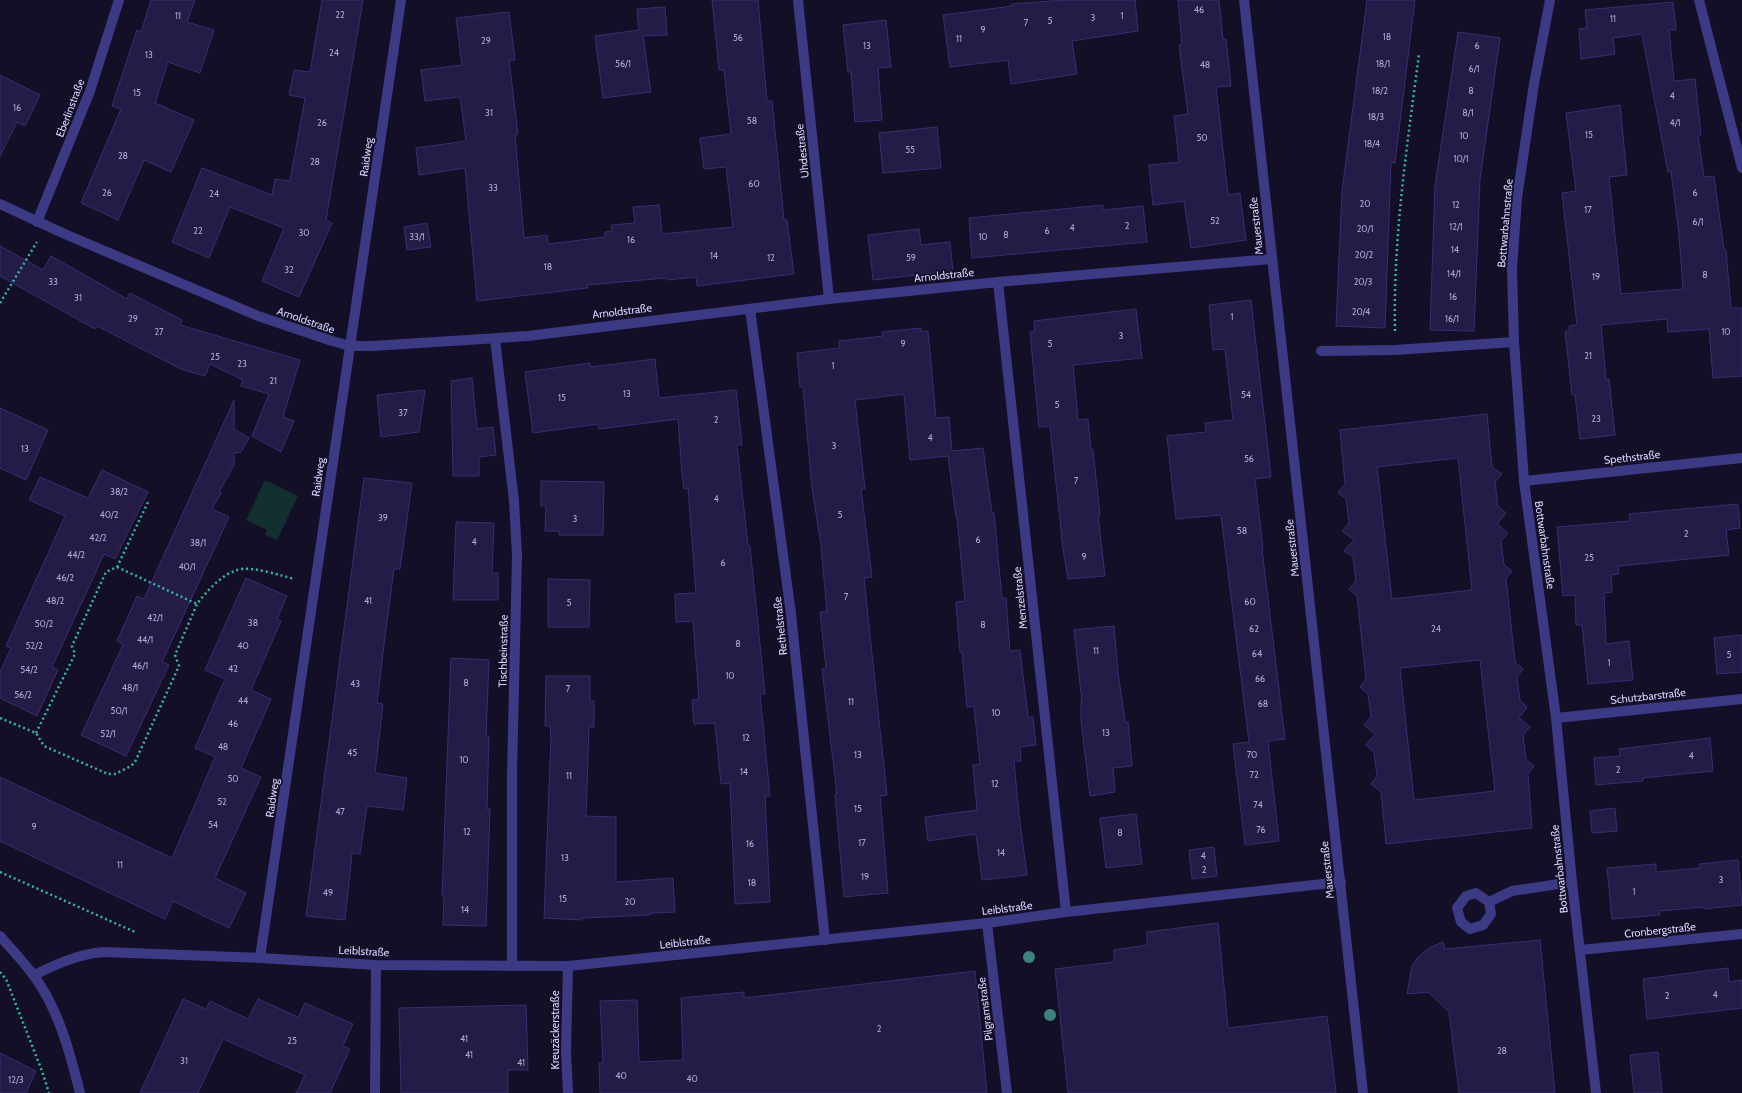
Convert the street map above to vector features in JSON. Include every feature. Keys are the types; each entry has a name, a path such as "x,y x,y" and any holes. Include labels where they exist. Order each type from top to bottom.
{"street":[{"name":"Eberlinstraße","path":"37,222 90,91 119,0"},
{"name":"Raidweg","path":"260,958 401,0"},
{"name":"Uhdestraße","path":"798,0 829,299"},
{"name":"Mauerstraße","path":"1244,0 1363,1093"},
{"name":"Bottwarbahnstraße","path":"1550,0 1534,84 1517,198 1512,269 1514,342 1524,481 1556,718 1572,882 1596,1093"},
{"path":"1699,0 1742,168"},
{"name":"Arnoldstraße","path":"0,204 48,227 258,316 350,346 495,339 829,299 998,282 1272,259"},
{"name":"Menzelstraße","path":"998,282 1066,912"},
{"name":"Rethelstraße","path":"750,309 791,614 824,940"},
{"name":"Tischbeinstraße","path":"495,339 514,501 517,555 512,774 512,966"},
{"path":"1321,351 1395,350 1514,342"},
{"name":"Spethstraße","path":"1524,481 1742,458"},
{"name":"Schutzbarstraße","path":"1556,718 1742,699"},
{"name":"Leiblstraße","path":"34,976 74,957 104,952 260,958 376,965 568,966 987,923 1066,912 1341,882"},
{"path":"1490,902 1512,891 1572,882"},
{"name":"Pilgramstraße","path":"987,923 1007,1093"},
{"name":"Cronbergstraße","path":"1580,950 1742,934"},
{"path":"0,936 34,976 50,1001 70,1054 80,1093"},
{"path":"375,1093 376,965"},
{"name":"Kreuzäckerstraße","path":"568,966 566,1052 568,1093"}],"path":[{"path":"1395,350 1394,290 1397,230 1419,54"},
{"path":"0,303 31,250 48,227"},
{"path":"36,733 75,654 72,646 106,572 117,567 149,500"},
{"path":"117,567 198,604"},
{"path":"0,718 36,733 44,746 108,774 114,774 131,766 140,752 179,666 176,656 198,604 217,582 237,570 257,571 315,584"},
{"path":"0,872 138,933 152,954"},
{"path":"0,972 6,979 49,1093"}],"green space":[{"path":"265,480 298,496 277,540 265,535 267,530 246,520"}],"building":[{"path":"151,0 195,0 187,22 214,30 200,73 168,62 155,103 194,120 171,172 144,160 118,220 81,203 121,109 112,106 137,30 141,32"},
{"path":"322,0 363,0 326,220 332,223 299,297 262,281 284,228 230,207 209,258 172,242 202,168 272,195 275,179 290,181 305,98 289,95 294,70 310,72"},
{"path":"712,0 758,0 767,101 772,101 784,220 787,220 794,274 697,286 696,277 667,280 666,278 587,285 588,288 477,301 465,168 419,175 416,148 466,141 460,97 425,101 421,70 462,65 456,18 509,12 515,60 509,60 518,134 515,135 524,238 547,235 548,244 605,237 605,232 612,231 611,225 635,223 633,207 659,205 662,234 733,227 726,167 704,169 700,138 731,134 724,70 719,70"},
{"path":"1064,0 1135,0 1138,31 1072,41 1077,74 1011,84 1008,60 950,67 943,15 1012,6 1012,4"},
{"path":"1178,0 1219,0 1223,39 1226,39 1231,86 1216,87 1228,195 1240,193 1246,240 1191,248 1184,201 1153,205 1149,165 1179,162 1174,116 1188,114 1179,45 1182,44"},
{"path":"1367,0 1415,0 1395,163 1391,162 1385,328 1336,326 1342,191"},
{"path":"1673,2 1676,30 1669,30 1674,81 1695,79 1701,135 1698,135 1704,177 1714,176 1724,250 1726,250 1731,308 1742,308 1742,376 1713,378 1709,329 1668,332 1667,319 1601,325 1606,380 1609,379 1615,435 1580,439 1575,395 1572,395 1565,331 1570,331 1569,326 1577,325 1562,193 1576,191 1566,113 1620,105 1627,175 1609,177 1621,294 1683,289 1679,235 1671,171 1668,172 1642,34 1613,38 1615,54 1581,59 1579,29 1587,28 1585,10"},
{"path":"665,7 667,35 643,36 651,92 603,98 595,36 639,30 637,9"},
{"path":"886,20 891,67 878,68 882,120 855,122 851,72 848,72 843,25"},
{"path":"1458,32 1500,38 1480,179 1474,331 1430,330 1435,186"},
{"path":"0,75 40,95 25,126 17,122 0,156"},
{"path":"937,127 941,168 883,173 879,133"},
{"path":"1103,205 1103,210 1143,206 1147,242 972,258 969,218"},
{"path":"427,223 431,247 407,250 404,227"},
{"path":"919,229 921,245 950,242 953,271 873,280 868,235"},
{"path":"0,246 43,270 51,256 127,299 130,293 182,320 180,325 300,360 283,417 294,421 281,452 252,436 269,394 241,386 243,380 210,364 205,376 181,369 97,326 95,329 0,276"},
{"path":"1251,300 1271,477 1255,479 1285,739 1268,741 1279,841 1245,845 1233,744 1249,742 1221,515 1176,519 1167,436 1206,432 1205,423 1233,420 1225,349 1213,350 1209,305"},
{"path":"1136,309 1142,358 1073,365 1078,420 1088,419 1091,450 1093,450 1105,576 1068,579 1063,549 1050,426 1039,427 1030,332 1035,331 1034,321"},
{"path":"921,328 921,332 928,331 936,418 949,417 952,451 983,448 992,513 994,513 1002,598 1006,598 1010,651 1020,650 1028,717 1033,717 1036,745 1020,747 1021,761 1014,761 1027,875 982,880 976,834 928,841 925,817 977,810 973,765 980,764 974,706 967,707 962,652 960,652 956,602 965,601 957,517 948,456 910,460 904,394 855,400 865,489 861,489 872,577 864,578 887,795 880,796 888,893 844,897 835,794 837,794 822,669 826,668 820,612 827,612 821,545 812,488 803,387 800,387 797,353 839,348 839,341 883,336 882,332"},
{"path":"655,359 659,398 736,390 742,445 737,445 748,546 750,546 765,694 760,694 770,796 765,796 770,902 735,904 730,783 721,784 715,723 694,724 692,700 699,699 693,621 676,622 675,594 696,593 688,488 684,489 678,419 599,429 598,424 533,433 525,372 590,363 591,367"},
{"path":"472,378 477,429 493,427 496,455 479,457 479,476 453,476 451,381"},
{"path":"425,390 419,432 381,437 377,395"},
{"path":"234,400 234,429 249,438 241,452 234,453 234,465 219,492 221,493 212,509 229,517 162,662 169,665 126,756 81,735 123,645 117,641 137,596 144,599"},
{"path":"0,408 48,430 26,480 0,468"},
{"path":"1487,414 1492,467 1502,474 1495,482 1498,506 1506,513 1497,524 1508,533 1501,541 1504,565 1512,571 1506,579 1515,662 1523,669 1517,677 1520,701 1527,707 1519,718 1530,727 1523,735 1526,759 1534,766 1528,774 1532,828 1386,844 1381,792 1371,784 1377,776 1374,752 1366,745 1375,734 1364,725 1371,717 1368,694 1360,687 1366,679 1357,596 1349,589 1356,581 1353,557 1344,551 1354,540 1342,531 1349,523 1346,499 1338,493 1345,484 1340,430","holes":["1458,458 1472,590 1392,599 1377,467","1480,660 1495,791 1414,800 1400,668"]},
{"path":"102,470 148,492 115,559 104,554 52,667 58,670 37,716 0,698 0,672 11,648 6,646 65,516 29,500 40,477 88,498"},
{"path":"364,478 412,483 400,569 394,569 386,628 377,703 383,704 375,773 407,778 403,810 367,806 360,854 352,853 345,920 306,916"},
{"path":"541,481 604,482 603,535 559,535 559,531 545,531 546,506 541,506"},
{"path":"1738,504 1740,528 1726,530 1729,555 1618,566 1619,574 1611,575 1612,592 1604,593 1606,644 1629,641 1633,680 1588,684 1582,625 1576,625 1575,595 1563,596 1557,527 1630,521 1629,514"},
{"path":"456,522 494,523 492,573 498,573 498,600 453,600"},
{"path":"246,578 287,596 277,619 281,621 251,690 271,699 241,768 261,777 215,878 246,893 229,928 173,901 165,919 0,841 0,777 172,858 215,757 195,748 225,679 205,670"},
{"path":"548,579 590,580 589,627 548,627"},
{"path":"1114,626 1118,672 1125,722 1128,722 1132,766 1113,768 1115,792 1090,796 1081,721 1081,701 1082,702 1074,630"},
{"path":"1742,635 1742,672 1717,674 1714,638"},
{"path":"451,658 489,660 486,736 489,736 487,809 490,809 486,926 443,925 444,896 442,896"},
{"path":"546,676 590,676 590,701 594,701 594,727 589,727 586,816 616,817 616,882 673,878 675,912 651,913 650,915 582,918 582,920 544,918 551,738 550,726 545,726"},
{"path":"1710,738 1713,771 1643,778 1643,781 1596,785 1594,758 1620,756 1619,749"},
{"path":"1615,808 1617,831 1592,833 1590,811"},
{"path":"1136,814 1142,864 1106,868 1100,818"},
{"path":"1214,847 1217,876 1192,879 1189,850"},
{"path":"1738,860 1742,905 1704,909 1704,907 1659,911 1660,915 1612,919 1607,868 1656,864 1656,872 1700,868 1699,864"},
{"path":"1218,923 1228,1028 1327,1016 1336,1093 1068,1093 1055,969 1114,962 1114,950 1147,945 1147,932"},
{"path":"1540,940 1555,1093 1459,1093 1449,1012 1428,992 1407,994 1412,966 1418,957 1429,948 1443,942 1445,949"},
{"path":"1728,968 1729,982 1742,980 1742,1008 1647,1019 1643,979"},
{"path":"975,971 987,1093 600,1093 599,1063 603,1063 600,1001 637,1000 639,1062 683,1060 681,998 744,992 744,998"},
{"path":"183,999 206,1009 210,1001 248,1019 258,999 298,1017 305,1003 353,1024 343,1046 350,1049 330,1093 296,1093 305,1075 223,1039 198,1093 140,1093"},
{"path":"526,1005 528,1070 508,1070 508,1093 401,1093 399,1008"},
{"path":"1658,1052 1662,1093 1634,1093 1630,1055"},
{"path":"0,1053 36,1071 26,1093 0,1093"}]}
